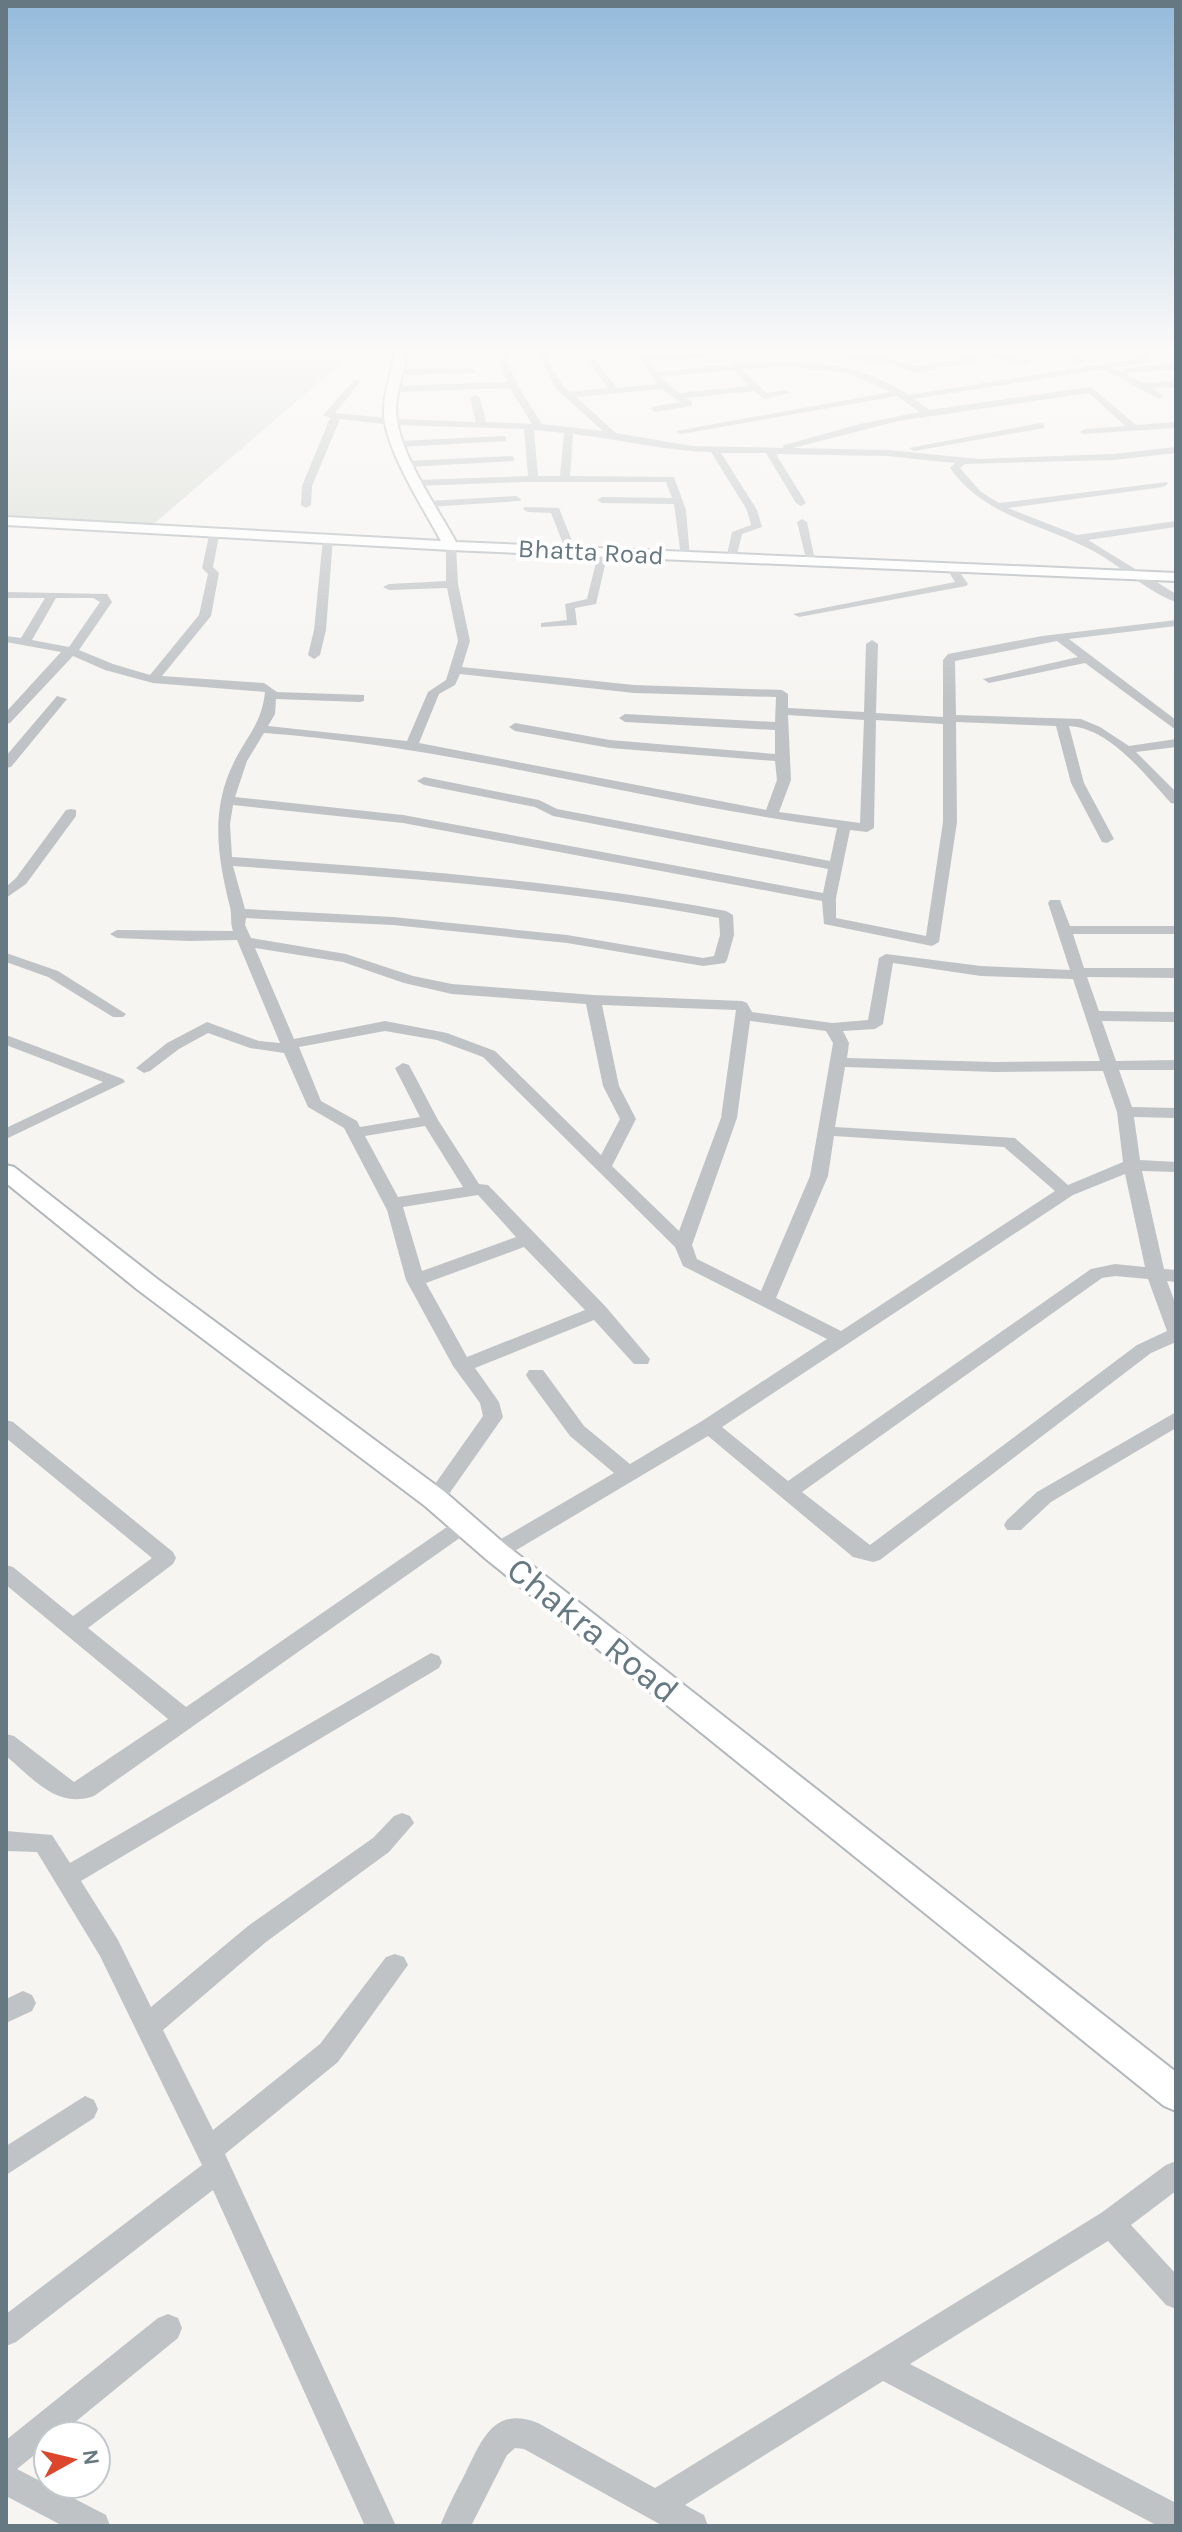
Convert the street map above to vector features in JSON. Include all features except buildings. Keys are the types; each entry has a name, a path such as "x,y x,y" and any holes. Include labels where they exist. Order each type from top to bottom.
{"main road":[{"path":"408,465 451,546"},
{"name":"Bhatta Road","path":"6,521 451,546 1176,577"},
{"name":"Chakra Road","path":"13,1187 435,1499 496,1552 1176,2094"}],"street":[{"path":"306,505 307,486 316,465"},
{"path":"533,465 533,479"},
{"path":"565,479 566,465"},
{"path":"723,465 752,510 757,527 737,532 731,559"},
{"path":"781,465 801,503"},
{"path":"958,465 955,468 960,478 999,506 1044,528 1076,538 1176,599"},
{"path":"416,483 670,479 679,501 686,556"},
{"path":"999,506 1163,484"},
{"path":"428,504 516,499"},
{"path":"602,500 679,501"},
{"path":"528,509 555,510 571,551"},
{"path":"802,522 812,563"},
{"path":"1076,538 1176,524"},
{"path":"153,679 205,616 214,573 207,568 215,531"},
{"path":"314,655 320,630 328,538"},
{"path":"412,743 434,692 450,684 464,641 452,584 451,546"},
{"path":"545,625 573,623 569,606 592,602 603,552"},
{"path":"799,614 962,584 952,569"},
{"path":"389,587 452,584"},
{"path":"6,595 103,596 106,602 72,651 63,656 6,720"},
{"path":"24,643 52,596"},
{"path":"844,825 829,898 829,921 932,942 950,822 949,660 1059,637 1176,623"},
{"path":"1059,637 1176,726"},
{"path":"6,639 72,651 109,667 153,679 264,687 271,691 269,714 241,761 227,800 223,824 225,861 239,913 238,925 314,1104 351,1125 392,1203 415,1280 463,1366 489,1402 493,1417 435,1499"},
{"path":"261,729 412,743 717,806 867,828 872,644"},
{"path":"989,679 1087,659"},
{"path":"456,670 634,689 782,694 780,726 784,780 771,814"},
{"path":"271,695 360,698"},
{"path":"7,761 61,699"},
{"path":"780,711 870,718 1081,723 1099,730 1127,750 1176,800"},
{"path":"625,718 780,726"},
{"path":"1062,722 1070,768 1081,795 1107,839"},
{"path":"515,727 610,744 781,758"},
{"path":"1127,750 1176,743"},
{"path":"424,781 539,804 553,812 835,866"},
{"path":"227,800 403,819 829,898"},
{"path":"6,894 21,881 71,813"},
{"path":"225,861 505,881 612,894 726,915 728,923 720,960 703,962 567,939 393,921 239,913"},
{"path":"709,1426 860,1551 873,1554 1144,1349 1176,1332 1156,1275 1132,1165 1125,1112 1055,903"},
{"path":"1063,930 1176,930"},
{"path":"117,934 245,938 346,958 409,980 452,989 593,1000 742,1006 744,1016 729,1118 683,1245"},
{"path":"6,957 37,964 70,980 90,998 118,1014"},
{"path":"744,1016 834,1029 841,1025 875,1024 886,958 981,971 1176,973"},
{"path":"593,1000 611,1086 628,1119 603,1167"},
{"path":"1093,1016 1176,1017"},
{"path":"144,1068 173,1046 207,1027 256,1045 291,1046 385,1026 441,1036 489,1054 683,1245 689,1262 844,1340"},
{"path":"766,1299 819,1176 841,1043 834,1029"},
{"path":"6,1040 117,1082 6,1134"},
{"path":"837,1062 995,1067 1176,1065"},
{"path":"403,1068 430,1120 473,1189"},
{"path":"1125,1112 1176,1113"},
{"path":"355,1133 430,1120"},
{"path":"826,1131 1009,1142 1066,1192"},
{"path":"496,1552 709,1426 1066,1192 1132,1165 1176,1167"},
{"path":"392,1203 482,1189 526,1240 599,1311 641,1359"},
{"path":"415,1280 526,1240"},
{"path":"788,1491 1097,1273 1115,1270 1176,1276"},
{"path":"463,1366 599,1311"},
{"path":"536,1375 577,1431 629,1474"},
{"path":"1014,1525 1044,1497 1176,1419"},
{"path":"6,1427 166,1558 73,1628"},
{"path":"6,1743 63,1789 74,1792 86,1789 464,1525"},
{"path":"6,1573 185,1720"},
{"path":"66,1878 431,1662"},
{"path":"148,2026 257,1934 381,1845 402,1823"},
{"path":"6,1841 44,1842 109,1948 214,2160 381,2526"},
{"path":"6,2332 214,2160 329,2053 395,1965"},
{"path":"6,2162 85,2109"},
{"path":"656,2505 1111,2223 1176,2174"},
{"path":"1111,2223 1176,2295"},
{"path":"6,2459 168,2328"},
{"path":"882,2365 1176,2519"},
{"path":"455,2526 496,2444 510,2433 527,2434 693,2526"},
{"path":"6,2480 93,2525"}],"shaded area":[{"path":"6,465 222,465 149,528 6,521"}]}
